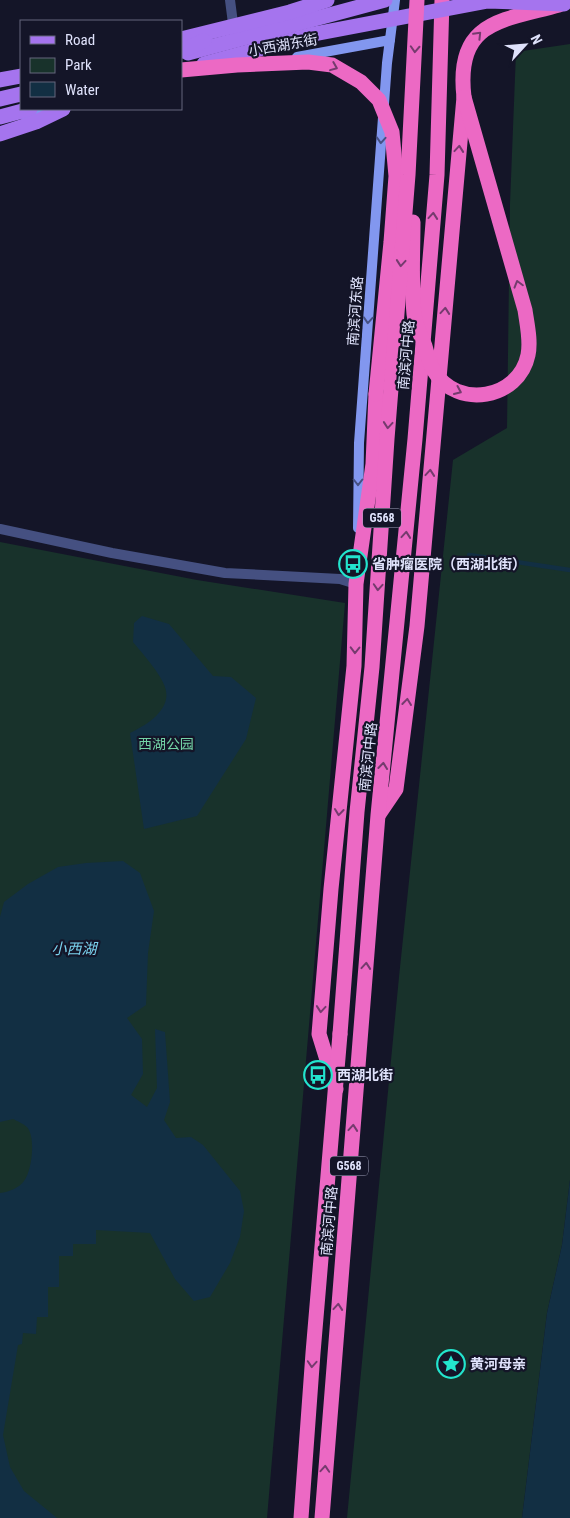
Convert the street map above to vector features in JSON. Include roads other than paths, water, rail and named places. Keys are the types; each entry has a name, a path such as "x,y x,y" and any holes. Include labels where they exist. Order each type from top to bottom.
{"highway":[{"name":"南滨河中路","path":"301,1518 312,1353 336,1089 357,812 372,667 412,113 417,0"},
{"name":"南滨河中路","path":"322,1518 378,815 415,439 437,175 442,0"},
{"path":"412,113 414,315 434,372 448,387 467,395 487,395 505,388 520,374 528,356 529,335 525,310 464,97 462,78 467,53 473,39 487,27 497,22 567,4"},
{"path":"182,70 308,62 332,65 361,82 379,100 392,132 396,176 392,242 376,394 373,464 356,584 354,666 331,889 319,1034 336,1089"},
{"path":"378,815 396,789 417,626 464,97"}],"main road":[{"path":"182,51 236,30 327,0"},
{"path":"182,51 385,0"},
{"path":"182,70 314,34 488,1 567,4"},
{"path":"182,39 236,30"},
{"path":"0,80 20,76"},
{"path":"0,99 20,94"},
{"path":"0,116 26,110"},
{"path":"0,134 36,122 61,110"}],"street":[{"path":"230,0 236,30"},
{"name":"小西湖东街","path":"236,30 373,0"},
{"path":"390,40 395,0"},
{"name":"小西湖东街","path":"182,78 390,40"},
{"name":"南滨河东路","path":"356,584 358,443 390,40"},
{"path":"0,93 20,88"},
{"path":"0,121 43,110"},
{"path":"0,529 112,553 226,573 340,579 356,584"}],"water":[{"path":"142,616 169,624 213,676 231,677 256,698 246,739 197,816 144,829 130,733 155,717 164,705 166,691 152,665 133,642 134,623"},
{"name":"小西湖","path":"123,861 140,873 154,911 148,953 146,1005 127,1018 142,1039 143,1074 131,1095 147,1107 157,1088 155,1029 165,1032 170,1102 164,1120 176,1138 191,1137 203,1145 240,1191 244,1211 240,1237 230,1263 210,1297 194,1301 175,1279 150,1233 96,1230 96,1244 73,1244 73,1256 59,1256 59,1287 48,1287 48,1317 37,1317 36,1334 23,1333 22,1344 18,1345 3,1435 10,1467 24,1491 57,1518 0,1518 0,1193 19,1186 24,1181 31,1162 32,1146 30,1132 26,1126 13,1119 0,1122 0,917 4,902 28,884 58,867"},
{"path":"570,1180 570,1518 522,1518 547,1313 562,1245"}],"waterway":[{"path":"469,555 570,570"}],"place":[{"name":"省肿瘤医院（西湖北街）","path":"353,564"},
{"name":"西湖北街","path":"318,1075"},
{"name":"黄河母亲","path":"451,1364"}],"park label":[{"name":"西湖公园","path":"166,744"}]}
